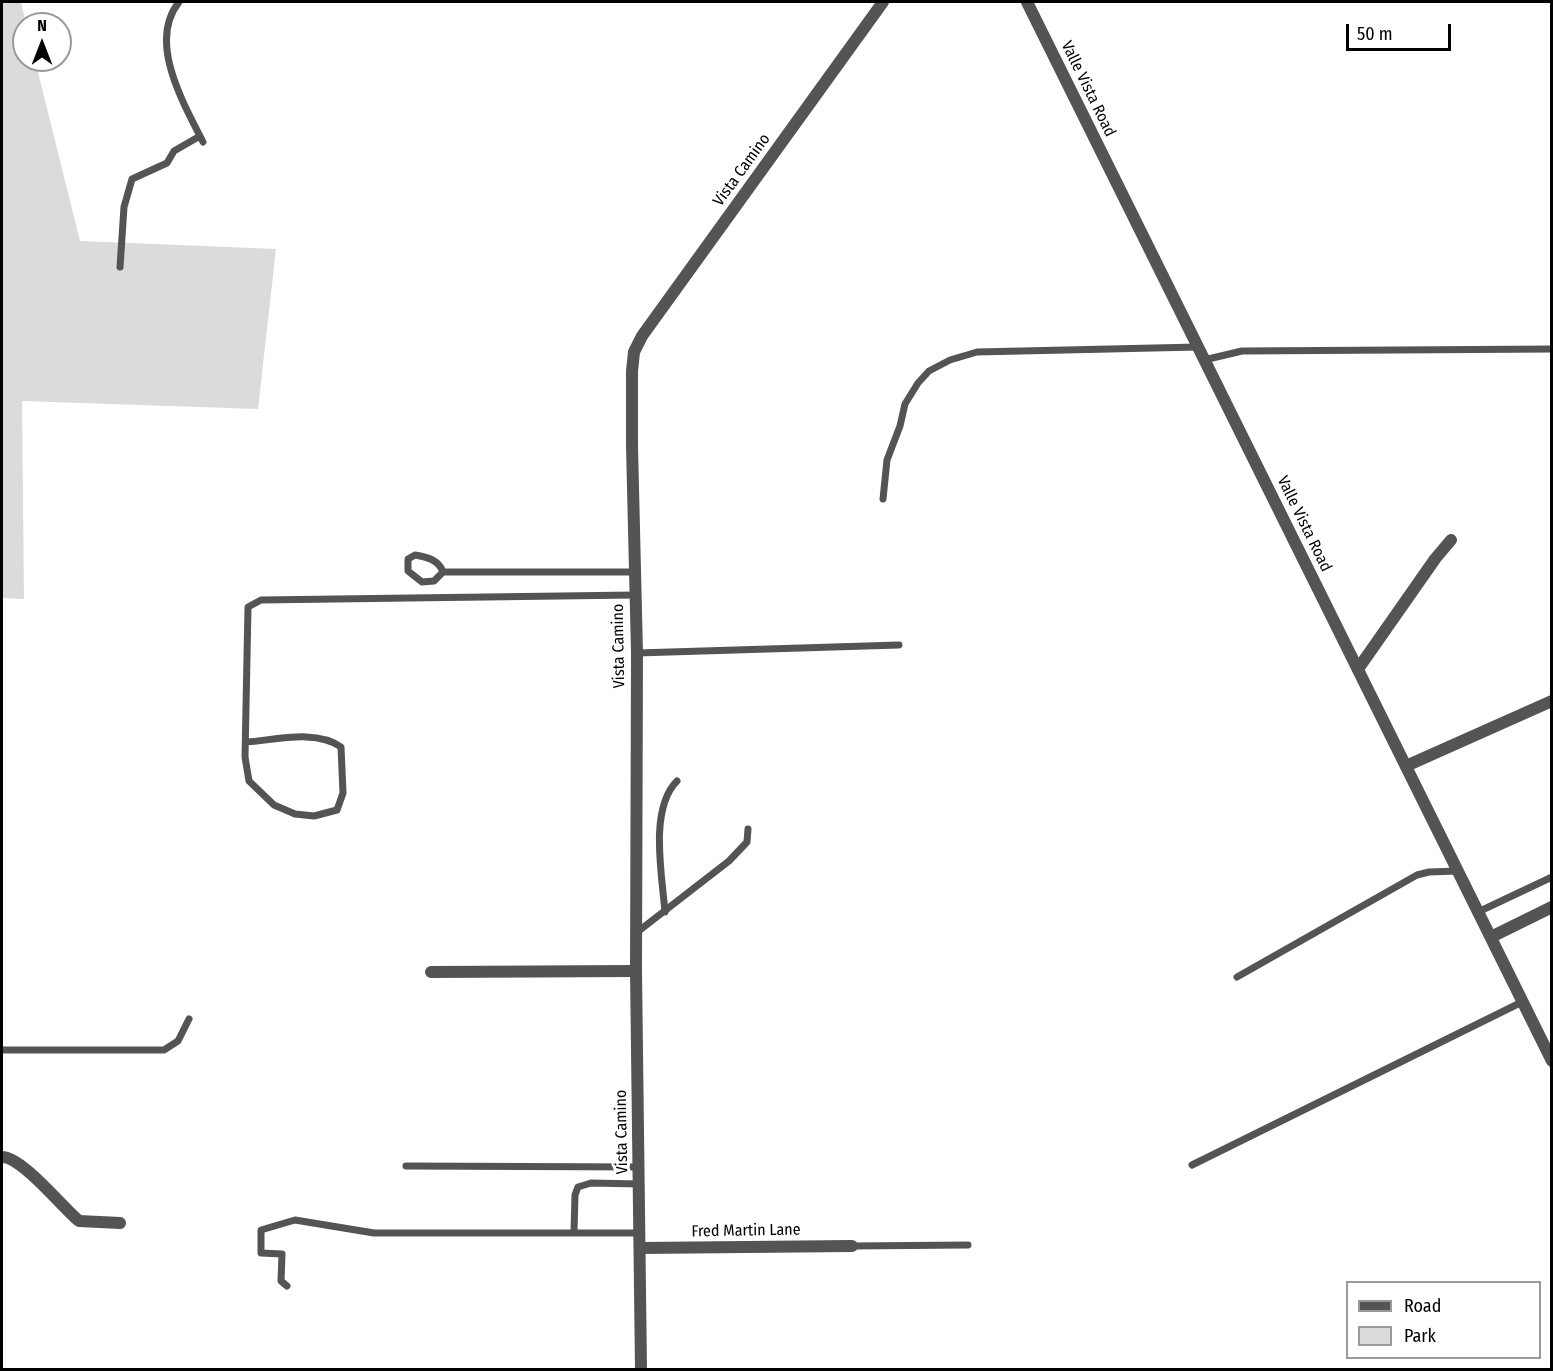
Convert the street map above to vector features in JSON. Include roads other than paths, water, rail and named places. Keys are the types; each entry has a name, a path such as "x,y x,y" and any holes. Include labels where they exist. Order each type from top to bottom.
{"street":[{"name":"Vista Camino","path":"641,1370 636,971 637,653 632,447 634,352 642,336 883,2"},
{"name":"Valle Vista Road","path":"1027,2 1551,1061"},
{"path":"1358,669 1435,559 1451,540"},
{"path":"1406,766 1551,701"},
{"path":"1491,937 1551,907"},
{"path":"431,972 636,971"},
{"path":"2,1157 9,1157 29,1172 78,1221 120,1223"},
{"name":"Fred Martin Lane","path":"640,1248 852,1246"}],"lane":[{"path":"120,267 124,207 132,179 167,163 174,151 201,139 172,82 166,27 179,2"},
{"path":"883,499 887,460 900,426 905,404 929,371 950,360 977,352 1198,347"},
{"path":"1204,360 1242,351 1551,349"},
{"path":"443,572 435,561 424,556 415,555 408,560 408,571 422,582 434,581 443,572 635,572"},
{"path":"247,742 310,737 333,741 341,747 343,793 337,810 314,816 295,814 274,805 249,781 247,742 248,607 261,600 635,595"},
{"path":"637,653 899,645"},
{"path":"665,912 661,821 664,803 677,781"},
{"path":"636,933 729,861 747,842 748,829"},
{"path":"1237,977 1417,875 1429,872 1458,871"},
{"path":"1478,912 1551,877"},
{"path":"1192,1165 1522,1002"},
{"path":"2,1050 164,1050 178,1041 189,1019"},
{"path":"406,1166 639,1167"},
{"path":"574,1232 575,1195 578,1187 591,1183 639,1184"},
{"path":"287,1286 281,1281 282,1254 261,1253 261,1230 295,1220 374,1233 640,1233"},
{"path":"852,1246 968,1245"}]}
